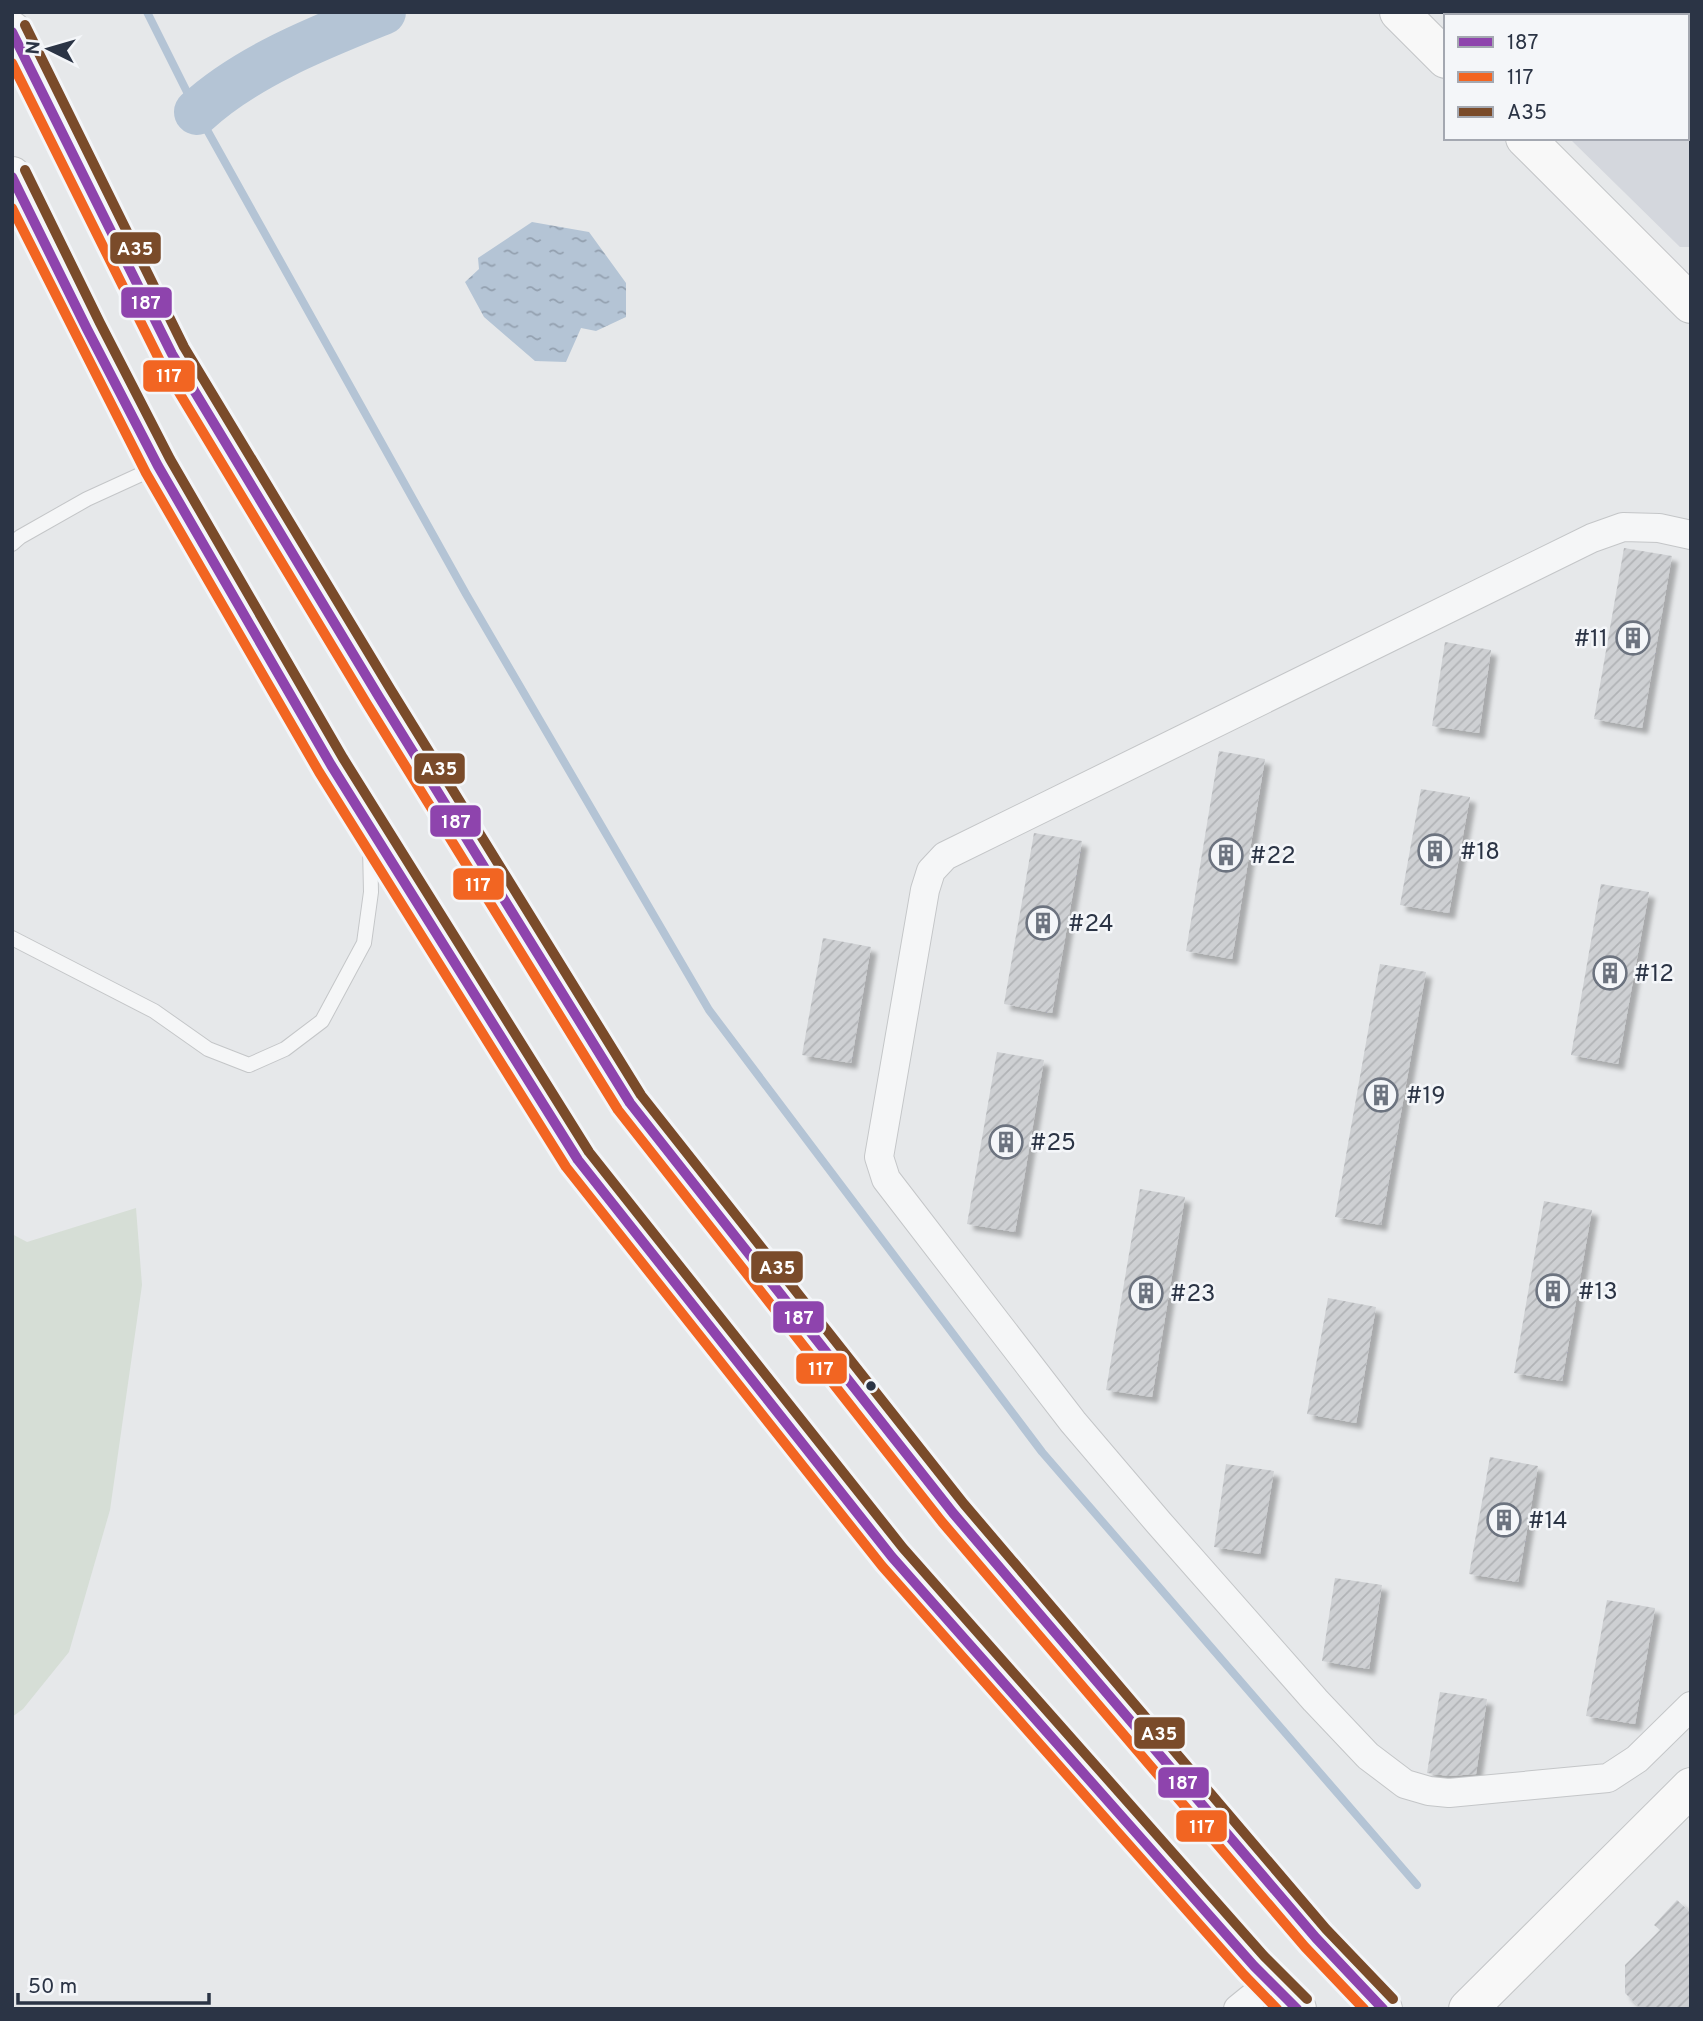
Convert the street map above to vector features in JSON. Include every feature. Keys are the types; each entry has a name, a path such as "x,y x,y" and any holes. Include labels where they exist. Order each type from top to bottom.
{"main road":[{"path":"1399,12 1444,57"},
{"path":"12,31 172,354 379,697 630,1102 953,1513 1307,1927 1383,2009"},
{"path":"1527,140 1691,304"},
{"path":"12,176 158,466 331,765 578,1160 892,1557 1284,1996"},
{"path":"1468,2009 1691,1787"}],"street":[{"path":"1691,535 1659,528 1623,527 1592,538 945,856 932,871 925,890 879,1157 886,1179 1073,1422 1159,1524 1315,1700 1368,1756 1405,1784 1449,1793 1608,1778 1637,1759 1691,1706"},
{"path":"1238,2009 1284,1996"}],"lane":[{"path":"12,544 88,499 158,466"},
{"path":"12,938 154,1011 208,1049 249,1065 285,1049 322,1021 365,943 371,892 370,827"}],"shaded area":[{"path":"1691,12 1691,247 1680,247 1571,140 1689,140 1689,14 1586,14"},
{"path":"136,1208 142,1285 110,1510 69,1652 23,1709 12,1717 12,1234 27,1242"}],"water":[{"path":"532,222 589,232 626,283 626,317 596,331 581,328 566,362 535,361 484,317 465,282 479,269 478,258"}],"building":[{"name":"#11","path":"1624,548 1672,556 1642,728 1594,719"},
{"path":"1445,642 1491,650 1479,733 1432,726"},
{"name":"#22","path":"1219,751 1265,759 1232,959 1186,951"},
{"name":"#18","path":"1421,789 1470,797 1449,913 1400,905"},
{"name":"#24","path":"1034,833 1082,841 1052,1013 1004,1004"},
{"name":"#12","path":"1601,884 1649,892 1618,1064 1571,1055"},
{"path":"823,938 871,947 851,1063 802,1055"},
{"name":"#19","path":"1380,964 1426,972 1381,1225 1335,1217"},
{"name":"#25","path":"997,1052 1044,1060 1015,1232 967,1224"},
{"name":"#23","path":"1140,1189 1185,1197 1152,1397 1106,1390"},
{"name":"#13","path":"1544,1201 1592,1210 1562,1381 1514,1373"},
{"path":"1328,1298 1376,1307 1356,1423 1307,1414"},
{"name":"#14","path":"1490,1457 1538,1466 1518,1582 1469,1574"},
{"path":"1226,1464 1274,1471 1260,1554 1214,1547"},
{"path":"1335,1578 1382,1585 1369,1669 1322,1661"},
{"path":"1607,1600 1655,1608 1635,1724 1586,1716"},
{"path":"1440,1692 1487,1699 1476,1774 1449,1776 1427,1773"},
{"path":"1677,1900 1691,1913 1691,2009 1641,2009 1625,1993 1625,1965 1660,1930 1654,1925"}],"waterway":[{"path":"147,12 197,112 466,594 709,1010 1042,1452 1417,1885"},
{"path":"197,112 238,80 261,67 310,42 383,12"}],"transit line":[{"name":"A35","path":"25,25 184,347 391,690 641,1095 964,1504 1326,1929 1393,1999"},
{"name":"187","path":"12,32 172,354 379,697 630,1103 953,1513 1316,1938 1383,2009"},
{"name":"117","path":"12,63 160,361 367,704 618,1110 942,1522 1305,1947 1364,2009"},
{"name":"A35","path":"25,170 170,459 343,758 589,1152 903,1548 1264,1956 1307,1999"},
{"name":"187","path":"12,177 158,466 331,765 578,1160 892,1557 1254,1966 1297,2009"},
{"name":"117","path":"12,208 146,473 319,772 566,1167 882,1566 1277,2009"}],"place":[{"name":"#11","path":"1633,638"},
{"name":"#18","path":"1435,851"},
{"name":"#22","path":"1226,855"},
{"name":"#24","path":"1043,923"},
{"name":"#12","path":"1610,973"},
{"name":"#19","path":"1381,1095"},
{"name":"#25","path":"1006,1142"},
{"name":"#13","path":"1553,1291"},
{"name":"#23","path":"1146,1293"},
{"name":"#14","path":"1504,1520"}]}
